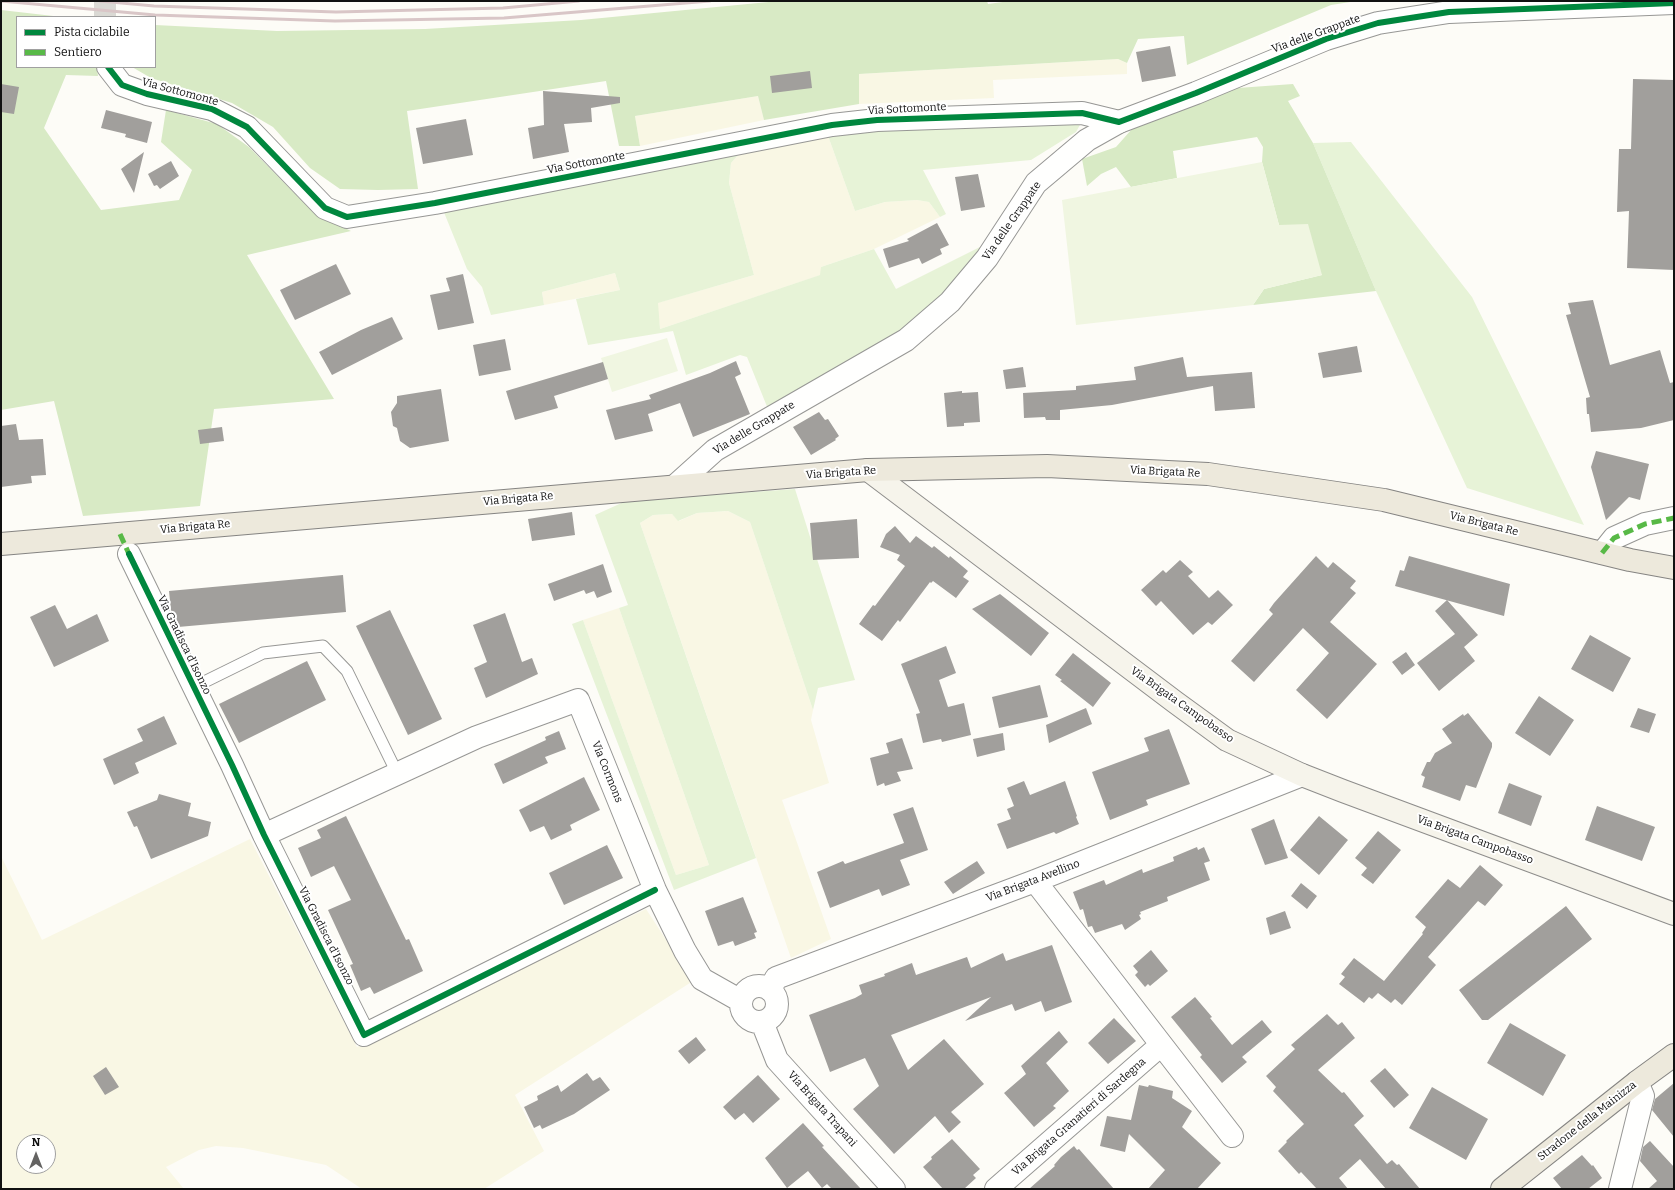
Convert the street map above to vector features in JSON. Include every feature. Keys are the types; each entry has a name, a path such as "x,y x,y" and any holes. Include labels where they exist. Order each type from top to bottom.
{"main road":[{"name":"Via Brigata Re","path":"1,544 868,470 1048,466 1208,474 1384,500 1602,553 1674,568"},
{"name":"Via Brigata Campobasso","path":"868,470 1174,702 1227,740 1302,775 1674,914"},
{"name":"Stradone della Mainizza","path":"1502,1189 1636,1082 1674,1055"}],"street":[{"name":"Via delle Grappate","path":"675,486 715,450 906,340 950,302 987,258 1036,183 1087,140 1119,122 1196,93 1326,38 1378,23 1449,12 1674,3"},
{"name":"Via Sottomonte","path":"109,68 122,85 148,94 212,108 247,127 325,208 347,217 435,203 832,125 877,120 1082,113 1119,122"},
{"path":"1602,553 1614,538 1645,524 1674,518"},
{"name":"Via Gradisca d'Isonzo","path":"129,554 264,835 364,1035 655,890"},
{"name":"Via Cormons","path":"264,835 477,737 578,700 655,890 685,951 702,979 741,1001"},
{"name":"Via Brigata Avellino","path":"770,990 776,978 1035,881 1302,775"},
{"path":"1035,881 1232,1136"},
{"path":"756,986 763,986 770,990 775,995 776,1009 768,1020 762,1022 749,1019 743,1014 741,1001 743,994 756,986"},
{"name":"Via Brigata Trapani","path":"762,1022 777,1060 894,1189"},
{"name":"Via Brigata Granatieri di Sardegna","path":"996,1189 1161,1045"},
{"path":"1620,1189 1643,1096 1636,1082"}],"lane":[{"path":"194,687 263,653 323,646 347,671 397,774"}],"shaded area":[{"path":"1118,59 1127,63 1127,74 993,80 994,98 859,104 859,74"},
{"path":"758,96 764,120 640,146 635,116"},
{"path":"827,133 855,211 885,202 917,200 929,202 940,217 874,249 821,267 821,275 660,329 657,303 754,275 729,183 731,163 739,154"},
{"path":"615,273 620,290 544,305 542,292"},
{"path":"728,511 750,522 813,710 811,720 829,783 782,800 831,939 791,958 640,523 653,515 672,514 679,521 697,513"},
{"path":"619,608 709,865 676,875 583,620"},
{"path":"250,839 357,1047 646,909 693,981 515,1095 544,1151 484,1189 362,1189 326,1165 243,1148 216,1146 199,1150 166,1167 184,1189 1,1189 1,856 42,940"}],"green space":[{"path":"779,1 987,1 988,4 1010,1 1357,1 1331,5 1187,65 1184,36 1138,39 1127,63 1118,59 859,74 859,104 764,120 758,96 635,116 640,146 619,146 606,81 407,111 418,189 340,189 310,168 273,127 232,103 151,78 134,68 156,68 156,25 277,31 425,29 581,20"},
{"path":"1,10 53,16 16,16 16,68 97,68 98,76 66,75 44,128 101,210 179,200 192,170 161,142 166,110 217,124 249,147 315,214 351,231 247,255 334,399 214,409 200,506 83,516 54,401 1,410"},
{"path":"1293,84 1300,96 1288,101 1313,143 1376,291 1253,305 1264,289 1322,275 1279,225 1262,162 1263,147 1257,137 1173,151 1177,178 1131,187 1116,167 1101,174 1087,186 1082,159 1116,147 1140,120 1224,89"},
{"path":"1081,123 1076,132 1031,160 923,170 946,214 940,217 929,202 917,200 885,202 855,211 827,133 892,128"},
{"path":"1351,142 1472,297 1584,525 1467,488 1376,291 1313,143"},
{"path":"739,154 731,163 729,183 754,275 658,303 660,329 820,275 821,267 874,249 896,289 986,244 945,294 895,336 768,409 747,357 740,355 686,375 673,331 588,345 576,299 620,290 615,273 542,292 544,305 491,315 482,287 467,269 443,210"},
{"path":"1262,162 1279,225 1308,224 1322,275 1264,289 1253,305 1076,325 1062,200"},
{"path":"667,338 678,371 612,392 601,358"},
{"path":"795,489 855,680 818,688 813,710 750,522 728,511 697,513 678,521 672,514 653,515 640,523 756,858 674,890 572,624 583,620 676,875 709,865 619,608 628,605 595,515 626,501"}],"building":[{"path":"1170,46 1176,76 1142,82 1136,52"},
{"path":"810,71 812,88 772,93 770,76"},
{"path":"1633,79 1674,80 1674,270 1627,268 1629,211 1617,212 1619,149 1631,149"},
{"path":"1,84 19,87 14,114 1,112"},
{"path":"543,91 620,97 620,103 591,108 592,122 564,124 569,152 533,159 528,128 544,125"},
{"path":"106,110 152,122 147,143 125,137 126,134 101,128"},
{"path":"466,119 473,155 423,164 416,128"},
{"path":"144,152 134,193 121,169"},
{"path":"171,161 179,176 160,189 157,185 154,186 148,174"},
{"path":"978,174 985,207 961,211 955,177"},
{"path":"937,223 949,245 940,249 942,254 922,264 919,258 889,268 883,249 909,241 907,239"},
{"path":"336,264 351,294 295,320 280,290"},
{"path":"463,274 474,323 438,330 430,295 450,291 446,278"},
{"path":"1593,300 1610,365 1660,350 1670,383 1674,382 1674,420 1641,428 1591,432 1589,414 1587,414 1586,398 1590,397 1566,315 1571,314 1568,303"},
{"path":"392,317 403,339 332,375 319,352 361,330"},
{"path":"505,339 511,370 479,376 473,345"},
{"path":"1357,346 1362,372 1323,378 1318,353"},
{"path":"1183,357 1187,377 1252,372 1255,408 1215,411 1213,386 1112,405 1060,410 1060,420 1046,420 1045,417 1024,418 1023,393 1076,390 1076,386 1136,380 1134,367"},
{"path":"736,361 741,374 735,377 750,414 693,437 680,403 648,414 653,431 615,440 606,410 651,399 649,395 710,373"},
{"path":"603,362 608,379 554,396 558,408 515,420 506,391"},
{"path":"1023,367 1026,387 1006,389 1003,370"},
{"path":"441,389 449,441 410,448 400,441 397,428 393,426 391,412 397,403 397,396"},
{"path":"962,391 962,393 978,392 980,422 964,423 964,426 947,427 944,393"},
{"path":"819,412 825,420 828,419 839,436 835,439 836,440 811,455 793,427"},
{"path":"16,424 19,440 43,439 46,475 31,476 32,483 1,487 1,426"},
{"path":"222,427 224,441 200,444 198,430"},
{"path":"1596,451 1649,464 1640,500 1629,497 1606,520 1591,467"},
{"path":"572,512 575,535 532,541 528,519"},
{"path":"857,519 859,558 813,560 810,523"},
{"path":"895,526 910,543 916,536 932,548 934,546 949,558 950,556 968,571 963,577 969,581 956,598 933,581 931,583 930,582 900,622 898,620 882,641 859,624 873,605 875,606 905,566 897,560 900,555 880,547 886,534"},
{"path":"1316,556 1328,568 1333,562 1356,581 1350,588 1356,593 1330,622 1377,664 1327,719 1296,690 1329,653 1303,628 1254,682 1231,661 1273,614 1269,610 1274,603"},
{"path":"1409,556 1510,584 1504,616 1395,586 1400,570 1404,571"},
{"path":"1180,560 1193,572 1188,576 1209,598 1218,590 1233,605 1212,625 1208,622 1193,635 1161,601 1156,606 1141,590 1163,570 1166,573"},
{"path":"603,564 612,592 597,598 594,591 586,594 584,590 554,601 548,584"},
{"path":"343,575 346,612 178,627 171,611 169,591"},
{"path":"1000,594 1049,633 1031,656 972,609"},
{"path":"1447,600 1478,635 1464,647 1475,661 1439,691 1417,663 1455,634 1435,611"},
{"path":"55,605 67,629 97,614 109,641 54,667 30,617"},
{"path":"390,610 442,719 408,735 356,626"},
{"path":"505,613 522,662 532,658 538,674 486,698 474,668 487,662 473,625"},
{"path":"1590,635 1631,658 1613,692 1571,669"},
{"path":"946,646 956,673 939,680 948,707 964,703 971,735 942,742 941,739 923,743 916,714 920,713 901,664"},
{"path":"1406,652 1415,665 1402,675 1392,662"},
{"path":"1073,653 1111,683 1093,707 1060,681 1062,680 1055,675"},
{"path":"307,661 326,700 239,743 219,704"},
{"path":"1040,685 1048,717 999,728 992,697"},
{"path":"1539,696 1574,720 1550,756 1515,733"},
{"path":"1086,708 1092,724 1049,743 1046,725"},
{"path":"1638,708 1656,714 1649,733 1630,727"},
{"path":"1468,713 1492,743 1492,747 1476,788 1466,785 1460,801 1422,787 1425,777 1421,775 1427,762 1430,762 1435,753 1452,743 1442,729 1463,714 1464,716"},
{"path":"164,716 177,744 135,763 139,773 114,785 103,759 143,741 137,729"},
{"path":"1169,729 1190,784 1146,800 1148,805 1110,820 1092,772 1149,751 1144,738"},
{"path":"559,731 566,749 545,757 548,763 503,784 494,764 546,740 545,737"},
{"path":"1003,733 1005,750 977,757 973,739"},
{"path":"902,738 913,769 897,772 901,781 885,786 884,783 877,786 870,758 889,753 886,743"},
{"path":"584,777 600,810 570,825 572,830 551,840 544,826 530,832 519,810"},
{"path":"1024,781 1030,795 1065,781 1079,824 1056,834 1054,832 1007,849 997,824 1011,819 1007,809 1014,806 1007,788"},
{"path":"1509,783 1542,796 1531,826 1498,813"},
{"path":"159,794 191,803 188,816 211,822 208,836 151,859 137,826 134,827 127,812 157,800"},
{"path":"1597,806 1655,827 1642,861 1585,840"},
{"path":"913,807 928,850 900,860 910,885 882,896 879,889 830,908 817,872 843,861 845,864 904,843 893,814"},
{"path":"346,816 406,940 409,939 423,971 374,994 370,987 361,991 350,965 353,964 328,910 351,900 334,866 311,877 298,848 321,838 317,830"},
{"path":"1319,816 1348,840 1319,875 1290,850"},
{"path":"1274,819 1288,858 1265,865 1251,829"},
{"path":"1378,831 1401,850 1373,884 1361,875 1367,868 1355,858"},
{"path":"607,845 623,878 564,905 549,873"},
{"path":"1197,847 1198,850 1204,847 1210,861 1204,863 1210,880 1167,897 1168,901 1140,912 1141,914 1139,915 1141,919 1125,930 1122,924 1095,933 1092,926 1088,927 1083,909 1080,910 1073,892 1104,880 1106,885 1142,869 1143,873 1174,861 1173,857"},
{"path":"977,861 985,873 953,894 944,882"},
{"path":"1480,865 1503,885 1485,906 1478,901 1428,957 1436,965 1402,1005 1395,999 1391,1003 1378,993 1372,999 1369,997 1364,1003 1339,984 1345,977 1341,974 1354,958 1384,981 1423,934 1422,933 1426,927 1415,917 1448,879 1460,888"},
{"path":"1301,883 1317,896 1307,909 1291,896"},
{"path":"743,897 757,932 754,933 756,938 735,946 733,941 718,946 705,911"},
{"path":"1566,906 1592,939 1488,1020 1482,1020 1459,990"},
{"path":"1285,911 1291,928 1270,935 1266,918"},
{"path":"1052,945 1072,1002 1045,1012 1041,1001 1015,1011 1012,1004 965,1021 991,997 891,1035 908,1070 944,1039 984,1084 951,1112 961,1122 949,1133 935,1116 894,1154 853,1109 879,1086 865,1058 830,1072 809,1015 855,998 862,994 859,985 885,976 884,974 912,963 916,975 967,957 971,968 1003,953 1006,961"},
{"path":"1151,950 1168,971 1150,986 1148,984 1145,987 1135,975 1138,972 1133,966"},
{"path":"1195,997 1212,1017 1210,1018 1232,1045 1262,1020 1272,1032 1242,1057 1247,1062 1222,1083 1200,1057 1202,1055 1171,1017"},
{"path":"1327,1014 1338,1025 1342,1022 1355,1038 1318,1070 1342,1093 1344,1092 1364,1116 1354,1125 1387,1164 1392,1160 1397,1165 1399,1164 1420,1189 1386,1189 1360,1159 1339,1178 1348,1189 1317,1189 1301,1172 1299,1174 1278,1151 1304,1124 1273,1091 1276,1087 1266,1076 1295,1049 1291,1045"},
{"path":"1114,1018 1136,1041 1108,1064 1088,1043"},
{"path":"1510,1023 1566,1055 1543,1096 1487,1063"},
{"path":"1059,1031 1068,1042 1046,1063 1069,1091 1053,1106 1056,1108 1034,1127 1004,1093 1026,1074 1021,1066"},
{"path":"696,1037 706,1050 689,1064 678,1051"},
{"path":"106,1067 119,1087 105,1095 93,1076"},
{"path":"1385,1068 1409,1095 1394,1108 1370,1081"},
{"path":"587,1073 593,1081 600,1077 610,1090 574,1114 542,1129 540,1125 534,1128 524,1107 538,1100 537,1096 558,1085 561,1092"},
{"path":"758,1075 780,1099 753,1123 744,1113 735,1120 723,1107"},
{"path":"1674,1083 1674,1137 1652,1110 1655,1099"},
{"path":"1139,1085 1148,1087 1149,1085 1173,1091 1172,1098 1192,1111 1182,1127 1221,1163 1197,1189 1148,1189 1165,1170 1129,1134 1125,1152 1100,1146 1107,1116 1131,1120"},
{"path":"1432,1087 1488,1119 1466,1160 1409,1128"},
{"path":"803,1123 824,1146 822,1147 861,1189 832,1189 827,1184 822,1188 808,1171 787,1188 765,1158"},
{"path":"952,1139 980,1169 973,1175 976,1178 964,1189 943,1189 923,1167 932,1159 931,1157"},
{"path":"1650,1141 1674,1167 1674,1189 1648,1189 1657,1181 1640,1161 1643,1147"},
{"path":"1074,1146 1077,1150 1079,1149 1114,1189 1029,1189 1055,1166 1054,1165 1061,1157"},
{"path":"1582,1155 1592,1166 1593,1165 1602,1178 1588,1189 1562,1189 1553,1178"}],"tunnel":[{"path":"105,1 105,16"}],"railway":[{"path":"1,1 155,15 335,21 504,18 710,1"},
{"path":"100,1 154,6 336,12 503,8 579,1"}],"marked path":[{"path":"1602,553 1614,538 1645,524 1674,518"},
{"path":"120,534 129,554"}],"cycle path":[{"path":"109,68 122,85 147,94 212,109 247,127 325,208 347,217 435,203 832,125 877,120 1082,113 1119,122 1196,93 1326,39 1378,23 1449,12 1674,3"},
{"path":"129,554 232,765 264,835 364,1035 655,890"}]}
